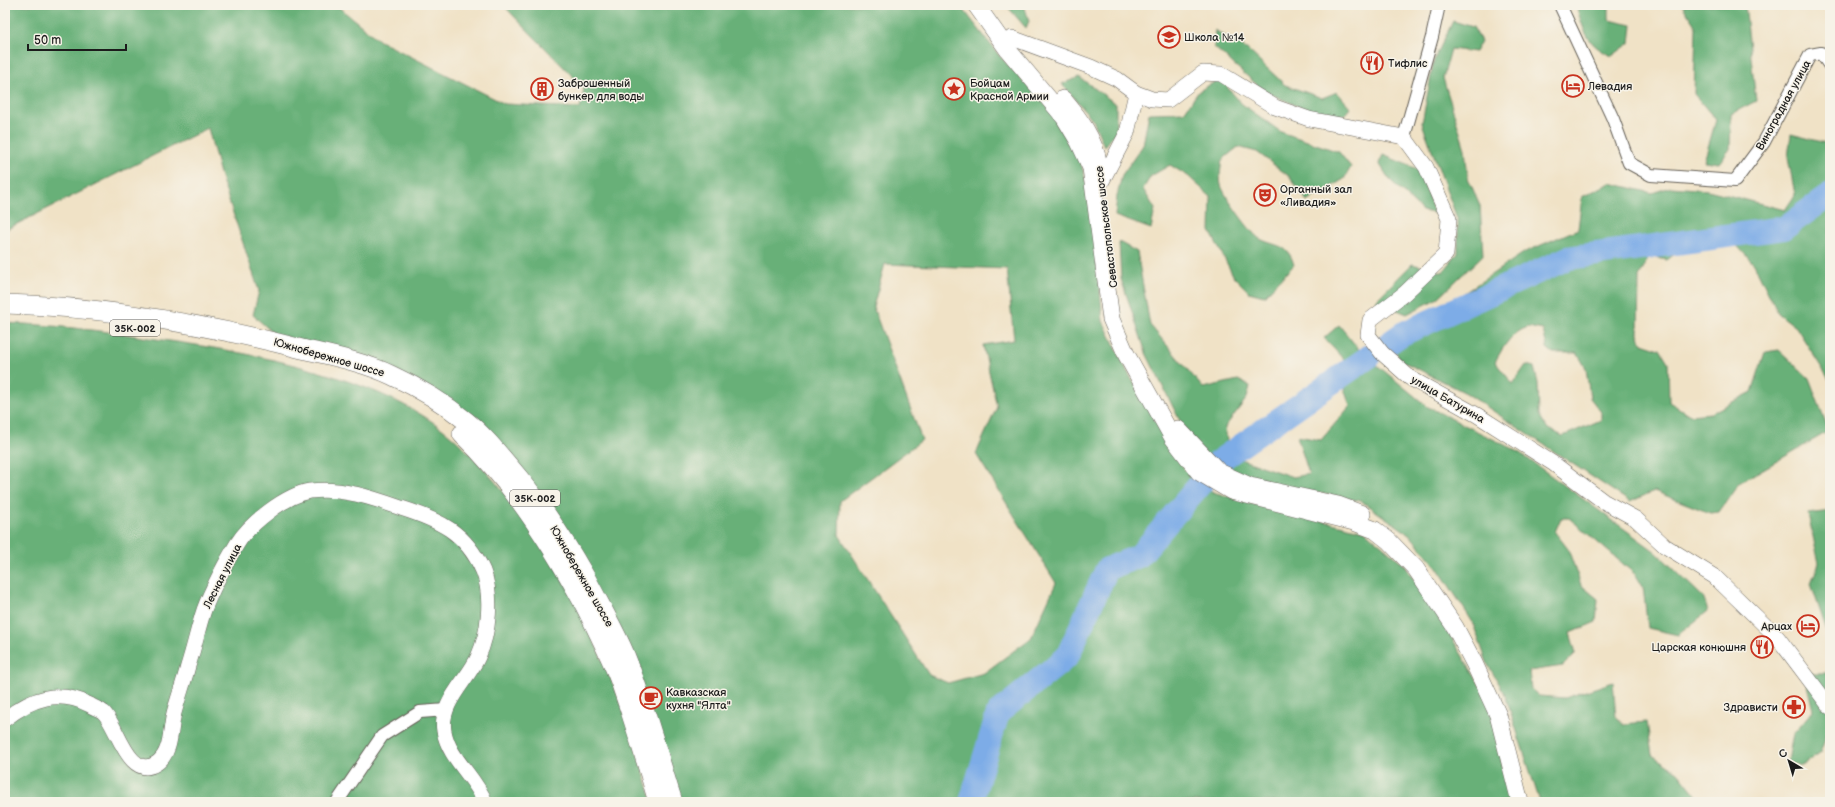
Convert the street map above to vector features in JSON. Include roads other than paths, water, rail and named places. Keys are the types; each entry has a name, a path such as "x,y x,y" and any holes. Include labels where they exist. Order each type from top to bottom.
{"highway":[{"name":"Южнобережное шоссе","path":"5,304 46,305 88,309 210,327 253,336 355,362 390,374 424,392 452,411 479,432 534,496 562,538 593,591 611,624 633,676 673,802"},
{"name":"Южнобережное шоссе","path":"5,315 89,321 209,339 338,367 405,395 441,415 473,445 521,504 548,542 576,591 597,630 619,679 641,743 658,802"}],"main road":[{"path":"976,5 1008,50 1064,117 1082,148 1098,182 1111,319 1126,354 1173,438 1199,472 1231,491 1354,522 1375,530 1390,541 1416,569 1455,627 1474,663 1498,715 1520,802"},
{"name":"Севастопольское шоссе","path":"988,5 1012,38 1082,122 1091,137 1097,154 1098,182 1111,281 1122,329 1176,427 1218,472 1250,486 1338,505 1380,522 1411,551 1445,593 1467,632 1505,716 1529,802"},
{"name":"Севастопольское шоссе","path":"990,25 1012,38"}],"street":[{"path":"1012,38 1117,78 1136,93 1152,99 1168,100 1203,73 1221,74 1275,107 1309,119 1404,137 1432,37 1439,5"},
{"name":"Виноградная улица","path":"1560,5 1613,120 1629,163 1651,175 1735,181 1764,142 1810,55 1821,53 1830,66"},
{"path":"1098,182 1128,133 1136,93"},
{"name":"улица Батурина","path":"1404,137 1426,167 1449,219 1446,254 1405,292 1370,320 1368,335 1382,353 1410,378 1477,415 1554,464 1603,501 1636,519 1665,546 1715,577 1778,638 1830,708"},
{"name":"Лесная улица","path":"5,719 20,708 37,701 60,695 82,701 104,713 124,750 135,763 147,766 157,763 166,752 174,714 205,609 238,542 264,515 288,498 310,491 338,492 372,498 432,518 450,528 463,540 477,559 484,574 488,593 487,621 484,640 478,657 446,710 443,728 446,739 455,758 473,781 485,802"},
{"path":"337,802 382,736 420,712 446,710"}],"waterway":[{"path":"1389,343 1402,334 1568,258 1784,228 1830,195"},
{"path":"1219,461 1370,356"},
{"path":"971,802 998,713 1067,657 1107,569 1139,556 1202,482"}],"place":[{"name":"Школа №14","path":"1169,37"},
{"name":"Тифлис","path":"1372,63"},
{"name":"Левадия","path":"1573,86"},
{"name":"Заброшенный бункер для воды","path":"542,89"},
{"name":"Бойцам Красной Армии","path":"954,89"},
{"name":"Органный зал «Ливадия»","path":"1265,195"},
{"name":"Арцах","path":"1808,626"},
{"name":"Царская конюшня","path":"1762,647"},
{"name":"Кавказская кухня \"Ялта\"","path":"651,698"},
{"name":"Здрависти","path":"1794,707"}]}
